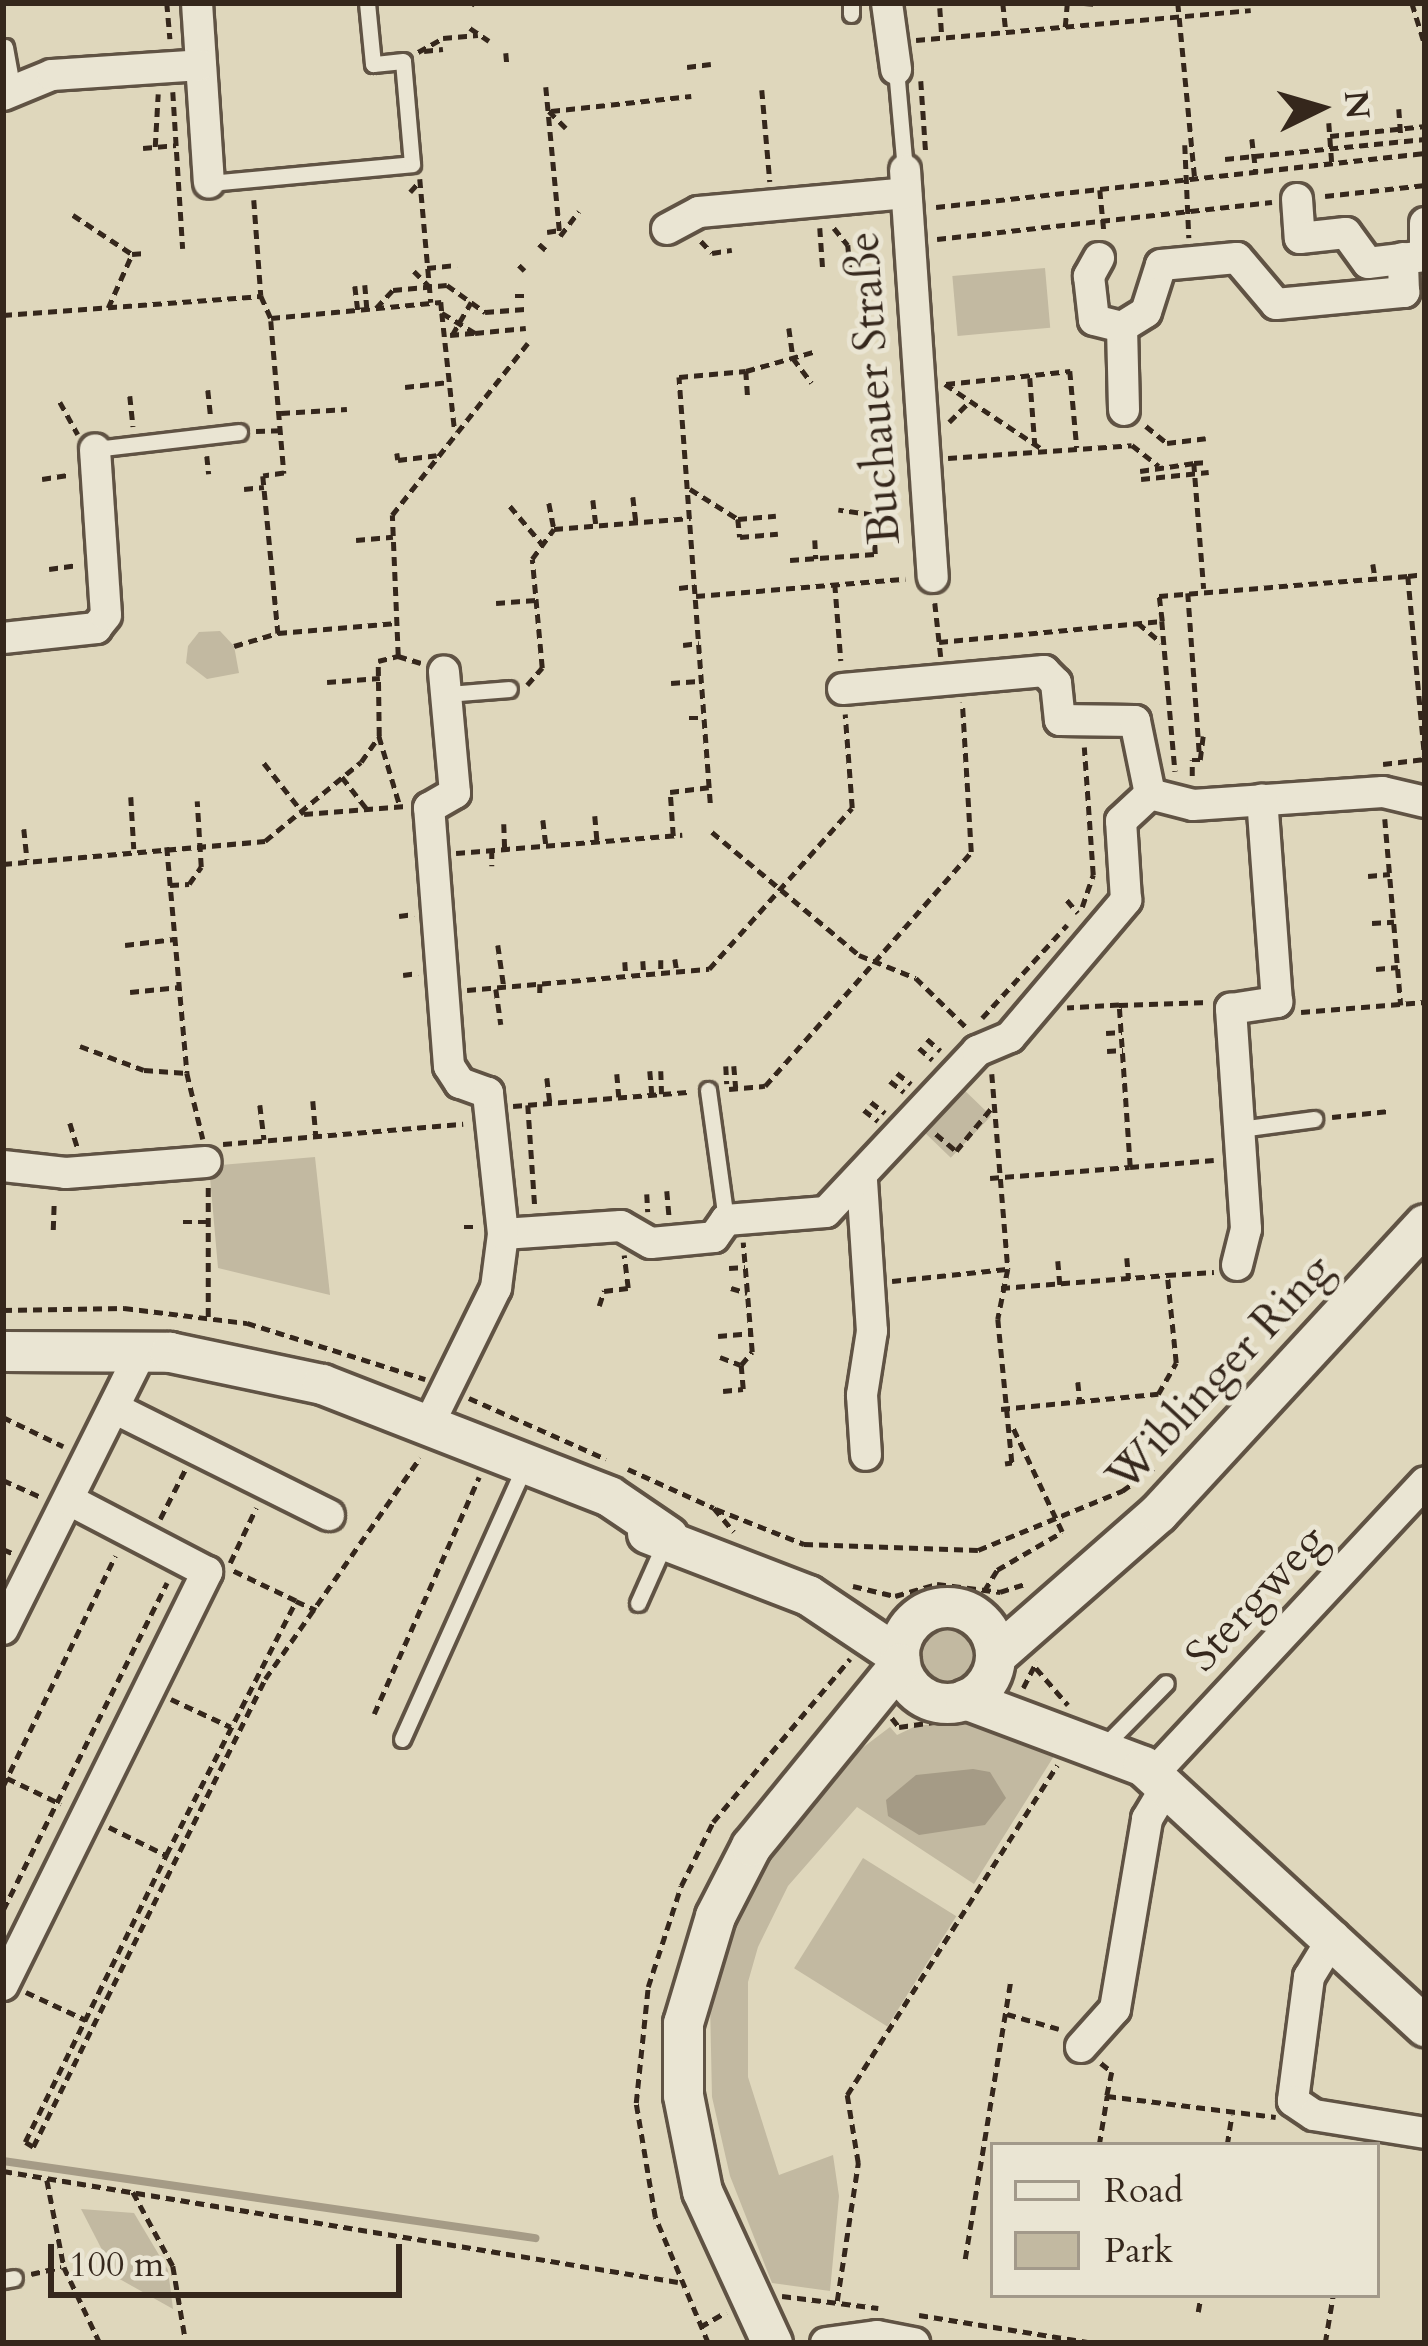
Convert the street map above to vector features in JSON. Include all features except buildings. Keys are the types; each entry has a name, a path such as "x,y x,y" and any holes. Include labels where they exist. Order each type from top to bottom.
{"main road":[{"name":"Wiblinger Ring","path":"994,1660 1232,1438 1425,1224"},
{"path":"3,1351 142,1350 288,1375 435,1426 611,1523 668,1536 808,1595 946,1699 1082,1738 1160,1780 1334,1936 1425,2026"},
{"name":"Wiblinger Ring","path":"978,1602 1078,1580"},
{"path":"808,1595 920,1615"},
{"path":"772,2343 702,2191 683,2095 683,2023 715,1916 744,1859 790,1793 840,1744 900,1660 904,1633 920,1615 942,1607 978,1602 994,1660 1082,1738"},
{"path":"840,1744 946,1699 994,1660"}],"street":[{"path":"197,3 186,67 208,183"},
{"name":"Buchauer Straße","path":"887,3 901,50"},
{"path":"8,93 52,75 186,67"},
{"name":"Buchauer Straße","path":"667,229 699,212 772,205 823,212 917,179 908,242 933,577"},
{"path":"1297,200 1300,238 1346,233 1368,263 1418,256"},
{"path":"1101,244 1089,276 1094,320 1123,327 1146,312 1161,265 1237,257 1276,304 1404,292 1425,223"},
{"path":"1123,327 1135,418"},
{"path":"3,638 96,628 106,615 111,599 95,449"},
{"path":"843,688 1044,671 1056,682 1060,720 1135,722 1163,797"},
{"path":"435,1426 496,1288 490,1230 492,1115 488,1093 460,1083 448,1066 429,808 455,794 446,682"},
{"path":"490,1230 537,1233 621,1226 651,1243 714,1238 734,1219 826,1212 990,1045 1010,1037 1126,900 1121,821 1163,797 1262,800 1383,792 1425,802"},
{"path":"1237,1265 1246,1229 1232,1009 1276,1001 1262,800"},
{"path":"3,1166 66,1173 160,1164 206,1154"},
{"path":"862,1180 868,1283 866,1455"},
{"path":"3,1628 142,1350"},
{"path":"116,1409 329,1515"},
{"name":"Stergweg","path":"1082,2048 1115,2009 1144,1828 1160,1780 1425,1482"},
{"path":"5,1978 71,1809 149,1688 207,1572 139,1535 66,1504"},
{"path":"1334,1936 1309,1977 1291,2092 1298,2108 1425,2133"},
{"path":"826,2343 877,2336 914,2343"}],"lane":[{"path":"208,183 412,164 403,62 373,64 368,3"},
{"path":"5,47 8,93"},
{"name":"Buchauer Straße","path":"901,50 917,179"},
{"path":"95,449 239,432"},
{"path":"446,682 509,689"},
{"path":"708,1090 734,1219"},
{"path":"1241,1143 1314,1119"},
{"path":"402,1739 532,1477"},
{"path":"638,1603 668,1536"},
{"path":"1082,1738 1166,1683"}],"path":[{"path":"167,3 186,67"},
{"path":"1003,3 1006,32"},
{"path":"1065,27 1067,3"},
{"path":"1084,3 1114,3"},
{"path":"1178,3 1195,181"},
{"path":"1412,3 1425,45"},
{"path":"940,8 942,38"},
{"path":"1251,10 942,38 901,50 917,179 931,207 1425,153"},
{"path":"470,28 489,41"},
{"path":"403,62 419,52 478,35"},
{"path":"419,52 447,44"},
{"path":"506,53 507,64"},
{"path":"687,67 711,64"},
{"path":"155,147 155,98 173,88 183,249"},
{"path":"549,89 560,230"},
{"path":"761,90 772,205"},
{"path":"548,112 692,96"},
{"path":"1399,109 1402,141"},
{"path":"548,112 566,128"},
{"path":"1329,123 1332,164"},
{"path":"1330,136 1425,126"},
{"path":"1252,139 1256,173"},
{"path":"1225,159 1425,140"},
{"path":"143,148 176,145"},
{"path":"1185,145 1192,262"},
{"path":"412,164 420,181 431,303"},
{"path":"252,178 261,296 271,318 284,473 263,476 278,633"},
{"path":"410,192 420,181"},
{"path":"908,242 1425,185"},
{"path":"1100,190 1101,244"},
{"path":"547,232 560,230 579,211"},
{"path":"823,212 848,245 850,268"},
{"path":"823,212 824,271"},
{"path":"74,215 132,254 145,253"},
{"path":"539,244 546,250"},
{"path":"712,253 732,250"},
{"path":"108,308 132,254"},
{"path":"428,268 457,266"},
{"path":"414,272 429,286"},
{"path":"371,308 393,290 447,285 485,312 525,309"},
{"path":"355,286 358,310"},
{"path":"365,286 371,308"},
{"path":"3,316 261,296"},
{"path":"514,296 524,296"},
{"path":"271,318 441,302 455,432"},
{"path":"448,335 471,302"},
{"path":"442,313 475,333"},
{"path":"448,335 526,328"},
{"path":"790,328 793,358 812,383"},
{"path":"304,814 400,806 379,736 378,661 398,656 392,515 528,343"},
{"path":"710,803 679,377 746,371 813,352"},
{"path":"918,365 1045,451"},
{"path":"746,371 748,398"},
{"path":"921,409 946,384 1070,371 1077,448"},
{"path":"1029,375 1035,444"},
{"path":"406,387 449,382"},
{"path":"208,390 213,435"},
{"path":"130,397 135,445"},
{"path":"60,402 72,429 95,449"},
{"path":"279,413 347,409"},
{"path":"1135,418 1167,442 1206,438"},
{"path":"1132,445 1135,418"},
{"path":"1092,447 1102,437"},
{"path":"925,460 1132,445 1159,466"},
{"path":"398,453 398,460 437,455"},
{"path":"1208,462 1159,466 1140,475 1209,472"},
{"path":"1194,464 1204,592"},
{"path":"244,489 264,487"},
{"path":"688,489 738,518 776,516"},
{"path":"634,497 637,522"},
{"path":"593,500 596,525"},
{"path":"509,689 525,688 542,668 532,559 554,530 549,503"},
{"path":"510,506 543,545"},
{"path":"790,560 875,554 873,515 838,510"},
{"path":"554,530 691,518"},
{"path":"738,518 740,537 778,534"},
{"path":"356,540 392,537"},
{"path":"815,540 815,559"},
{"path":"1373,564 1375,577"},
{"path":"1163,797 1164,644 1159,596 1425,574"},
{"path":"1408,576 1424,760"},
{"path":"206,1154 264,1140 492,1115 528,1105 765,1086 874,960 907,930 971,852 964,736 939,642 933,577 887,585 835,584 696,596"},
{"path":"443,992 710,969 852,808 836,655 835,584"},
{"path":"679,588 695,586"},
{"path":"1188,593 1200,760 1203,736"},
{"path":"496,603 536,600"},
{"path":"939,642 1162,621"},
{"path":"234,646 278,633 397,623"},
{"path":"1138,623 1164,644"},
{"path":"683,645 699,643"},
{"path":"327,682 380,678"},
{"path":"671,682 702,681"},
{"path":"689,718 704,718"},
{"path":"712,832 874,960 916,978 970,1030 1078,913 1093,875 1081,718"},
{"path":"3,864 265,841 304,814 379,736"},
{"path":"955,736 964,736"},
{"path":"836,741 847,740"},
{"path":"956,755 966,754"},
{"path":"264,763 304,814"},
{"path":"838,773 849,772"},
{"path":"958,776 968,775"},
{"path":"342,777 368,809"},
{"path":"1075,777 1087,777"},
{"path":"662,784 670,792 673,836"},
{"path":"670,792 709,787"},
{"path":"1076,793 1088,792"},
{"path":"1383,792 1401,1005"},
{"path":"840,794 850,793"},
{"path":"959,794 969,793"},
{"path":"131,797 134,849"},
{"path":"170,886 190,884 201,867 197,801"},
{"path":"1077,813 1090,812"},
{"path":"961,815 971,814"},
{"path":"595,816 597,842"},
{"path":"826,819 833,826"},
{"path":"544,820 546,846"},
{"path":"504,824 506,849"},
{"path":"24,830 27,862"},
{"path":"433,854 682,836"},
{"path":"806,842 814,849"},
{"path":"166,848 187,1073 206,1154 211,1222 208,1317"},
{"path":"963,848 971,852"},
{"path":"492,850 492,866"},
{"path":"1079,854 1091,852"},
{"path":"945,868 949,878"},
{"path":"1080,873 1093,875"},
{"path":"1369,876 1390,874"},
{"path":"932,882 938,893"},
{"path":"1066,900 1078,913"},
{"path":"916,901 921,913"},
{"path":"748,906 758,912"},
{"path":"399,916 410,914"},
{"path":"901,917 907,930"},
{"path":"737,920 746,926"},
{"path":"1052,920 1061,931"},
{"path":"1372,923 1394,922"},
{"path":"125,945 175,939"},
{"path":"717,943 726,949"},
{"path":"498,945 501,1025"},
{"path":"1024,954 1033,962"},
{"path":"676,959 676,972"},
{"path":"661,960 661,973"},
{"path":"643,961 644,975"},
{"path":"625,962 626,976"},
{"path":"602,964 603,978"},
{"path":"573,966 574,981"},
{"path":"1014,966 1020,977"},
{"path":"1376,969 1398,967"},
{"path":"403,975 414,974"},
{"path":"844,977 853,986"},
{"path":"1003,977 1012,987"},
{"path":"540,984 541,998"},
{"path":"130,992 180,987"},
{"path":"991,991 998,1001"},
{"path":"826,997 836,1006"},
{"path":"1276,1001 1288,1013 1425,1003"},
{"path":"1040,1004 1209,1002 1232,1009"},
{"path":"1119,1005 1130,1166"},
{"path":"798,1028 808,1038"},
{"path":"1106,1033 1122,1032"},
{"path":"792,1035 802,1046"},
{"path":"990,1045 1008,1269 1001,1288 1001,1377 1009,1463"},
{"path":"80,1046 144,1070 187,1073"},
{"path":"1107,1051 1123,1051"},
{"path":"730,1066 732,1088"},
{"path":"650,1071 652,1095"},
{"path":"661,1071 662,1094"},
{"path":"1109,1073 1124,1072"},
{"path":"617,1074 619,1097"},
{"path":"547,1078 550,1103"},
{"path":"1111,1095 1125,1095"},
{"path":"313,1101 316,1136"},
{"path":"956,1151 995,1104"},
{"path":"528,1105 537,1233"},
{"path":"260,1106 264,1140"},
{"path":"1314,1119 1390,1112"},
{"path":"1112,1114 1127,1113"},
{"path":"1114,1134 1127,1133"},
{"path":"990,1178 1130,1166 1241,1143"},
{"path":"668,1191 669,1218"},
{"path":"647,1193 649,1220"},
{"path":"992,1200 1003,1200"},
{"path":"721,1372 741,1365 752,1352 746,1333 745,1267 734,1219"},
{"path":"994,1220 1004,1219"},
{"path":"183,1222 211,1222"},
{"path":"464,1227 490,1230"},
{"path":"996,1242 1006,1241"},
{"path":"599,1306 604,1292 628,1288 624,1252"},
{"path":"1127,1258 1129,1280"},
{"path":"1058,1262 1060,1287"},
{"path":"1001,1288 1060,1287 1237,1265"},
{"path":"729,1268 745,1267"},
{"path":"868,1283 1008,1269"},
{"path":"1004,1408 1157,1394 1170,1371 1167,1275"},
{"path":"731,1288 744,1293"},
{"path":"732,1300 744,1293"},
{"path":"734,1326 746,1333"},
{"path":"718,1336 746,1333"},
{"path":"720,1358 730,1366"},
{"path":"723,1391 743,1389 741,1365"},
{"path":"1078,1382 1080,1401"},
{"path":"978,1602 997,1570 1060,1534 1057,1515 1004,1408"},
{"path":"3,1417 90,1460"},
{"path":"33,2147 25,2142 265,1679 316,1610 435,1426"},
{"path":"3,1786 139,1535 196,1449"},
{"path":"714,1508 804,1544 885,1552 978,1550 1122,1491 1174,1454"},
{"path":"374,1714 483,1466 532,1477"},
{"path":"3,1480 66,1504"},
{"path":"267,1485 227,1568 316,1610"},
{"path":"3,1910 71,1809 181,1557"},
{"path":"881,1595 947,1583 978,1602"},
{"path":"978,1602 1008,1591"},
{"path":"89,2022 166,1855 296,1601"},
{"path":"149,1688 230,1727"},
{"path":"837,2302 858,2163 847,2095 1082,1738"},
{"path":"7,1778 166,1855"},
{"path":"5,1978 89,2022"},
{"path":"965,2259 1010,1983"},
{"path":"1007,2014 1051,2022 1112,2072 1099,2142"},
{"path":"1107,2096 1267,2120 1298,2108"},
{"path":"1228,2142 1232,2115"},
{"path":"3,2171 678,2282 708,2343"},
{"path":"47,2180 64,2267 100,2343"},
{"path":"132,2191 173,2266 186,2343"},
{"path":"9,2279 64,2267"},
{"path":"1198,2312 1200,2298"},
{"path":"1324,2343 1332,2298"}],"green space":[{"path":"1045,268 1050,328 958,336 952,276"},
{"path":"220,631 234,646 239,673 207,679 186,663 188,646 199,632"},
{"path":"958,1084 991,1116 951,1158 918,1126"},
{"path":"315,1157 330,1295 218,1268 209,1166"},
{"path":"947,1619 972,1629 982,1654 972,1679 947,1689 922,1679 912,1654 922,1629"},
{"path":"978,1724 1054,1756 974,1884 857,1807 788,1886 758,1947 748,1982 748,2077 779,2175 833,2155 839,2196 830,2291 772,2283 730,2176 712,2097 710,2002 725,1941 765,1855 853,1755 890,1727 897,1735 918,1725"},
{"path":"863,1858 956,1916 887,2027 794,1968"},
{"path":"81,2209 134,2213 168,2270 173,2309 116,2277"}],"shaded area":[{"path":"973,1769 990,1772 1006,1798 985,1825 919,1835 888,1816 886,1800 916,1775"}],"waterway":[{"path":"3,2161 535,2238"}]}
